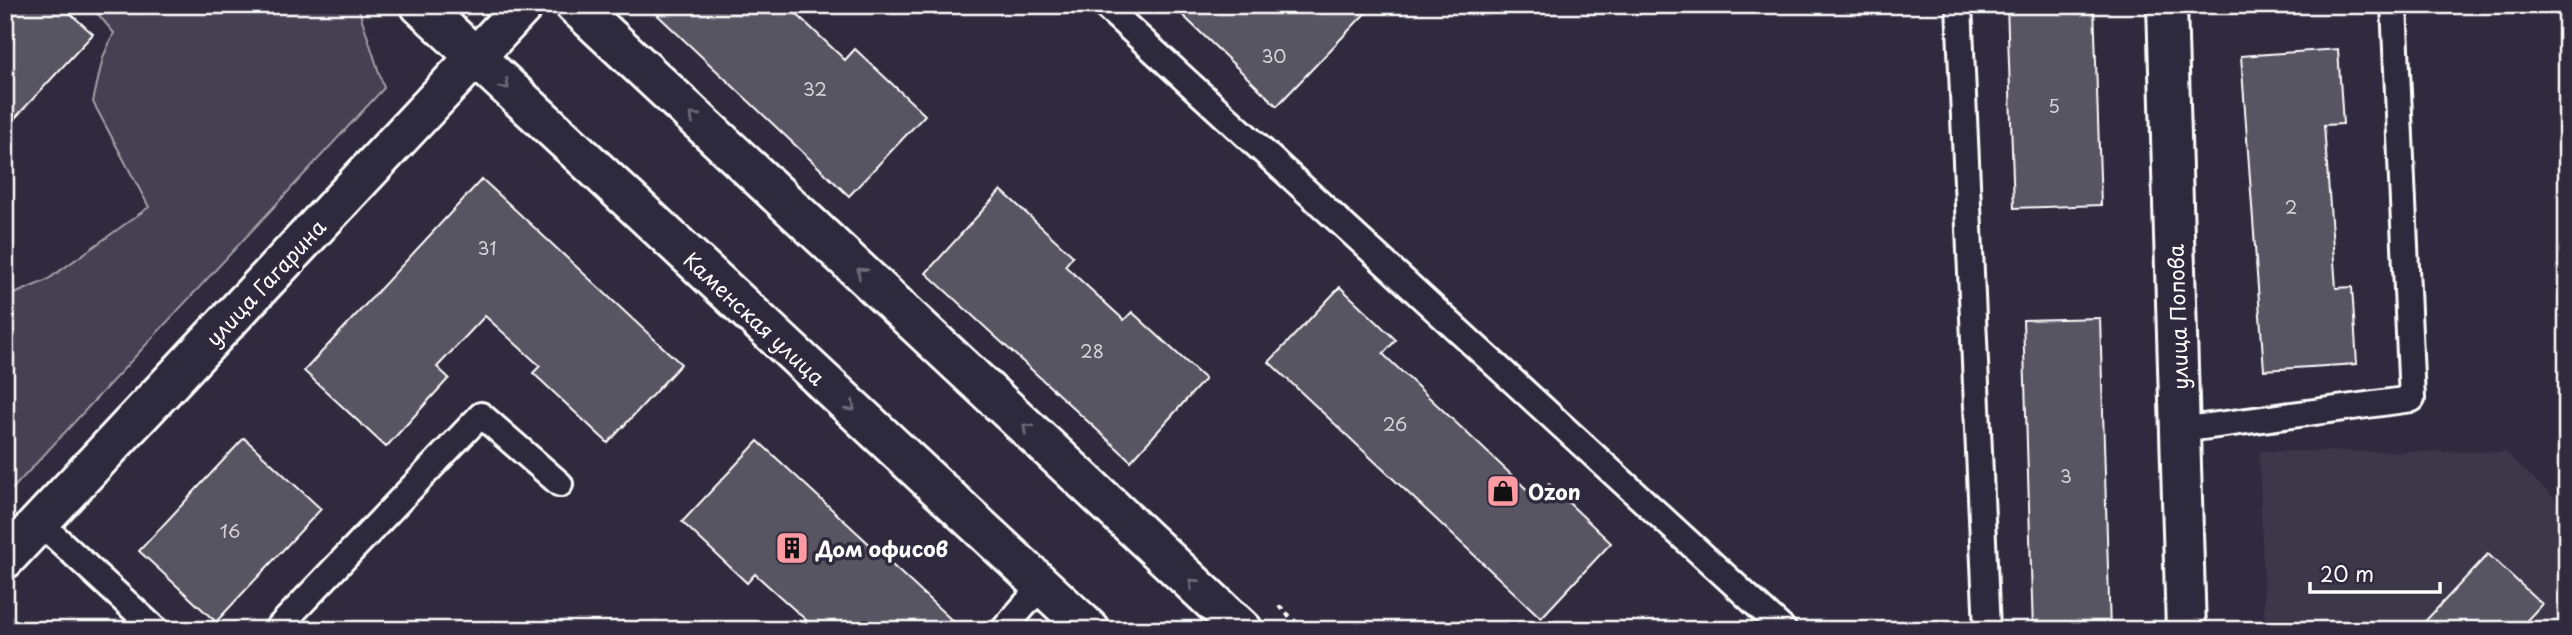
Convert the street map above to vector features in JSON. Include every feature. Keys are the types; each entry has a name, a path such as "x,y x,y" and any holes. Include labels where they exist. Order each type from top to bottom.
{"street":[{"name":"Каменская улица","path":"420,5 1090,630"},
{"name":"улица Гагарина","path":"5,559 524,5"},
{"path":"575,5 1243,630"},
{"name":"улица Попова","path":"2167,5 2186,630"}],"lane":[{"path":"1104,5 1784,630"},
{"path":"1959,5 1987,630"},
{"path":"2180,430 2412,399 2394,5"},
{"path":"276,630 481,415 560,484"},
{"path":"39,522 156,630"},
{"path":"1003,630 1042,585"}],"shaded area":[{"path":"90,5 354,5 359,10 384,88 5,497 5,298 47,280 149,207 93,102 103,57 114,33"},
{"path":"2259,451 2505,452 2567,510 2567,630 2265,630"}],"building":[{"path":"5,5 61,5 93,34 5,129"},
{"path":"787,5 845,60 855,49 925,115 849,196 648,6"},
{"path":"1172,5 1373,5 1277,106"},
{"path":"2007,5 2094,5 2101,205 2014,208"},
{"path":"2338,49 2343,124 2324,125 2336,288 2352,287 2357,364 2264,370 2241,56"},
{"path":"482,179 681,364 608,443 533,373 540,366 485,316 437,367 449,378 386,447 304,371"},
{"path":"1001,190 1073,256 1065,266 1124,320 1132,312 1205,379 1131,461 926,273"},
{"path":"1340,287 1396,340 1383,354 1536,498 1549,484 1611,543 1541,618 1269,362"},
{"path":"2100,318 2110,630 2033,630 2023,320"},
{"path":"244,438 321,509 216,622 139,551"},
{"name":"Дом офисов","path":"758,441 957,625 952,630 817,630 755,574 747,583 682,522"},
{"path":"2488,554 2542,604 2518,630 2417,630"}],"place":[{"name":"Ozon","path":"1503,491"},
{"name":"Дом офисов","path":"792,548"}]}
